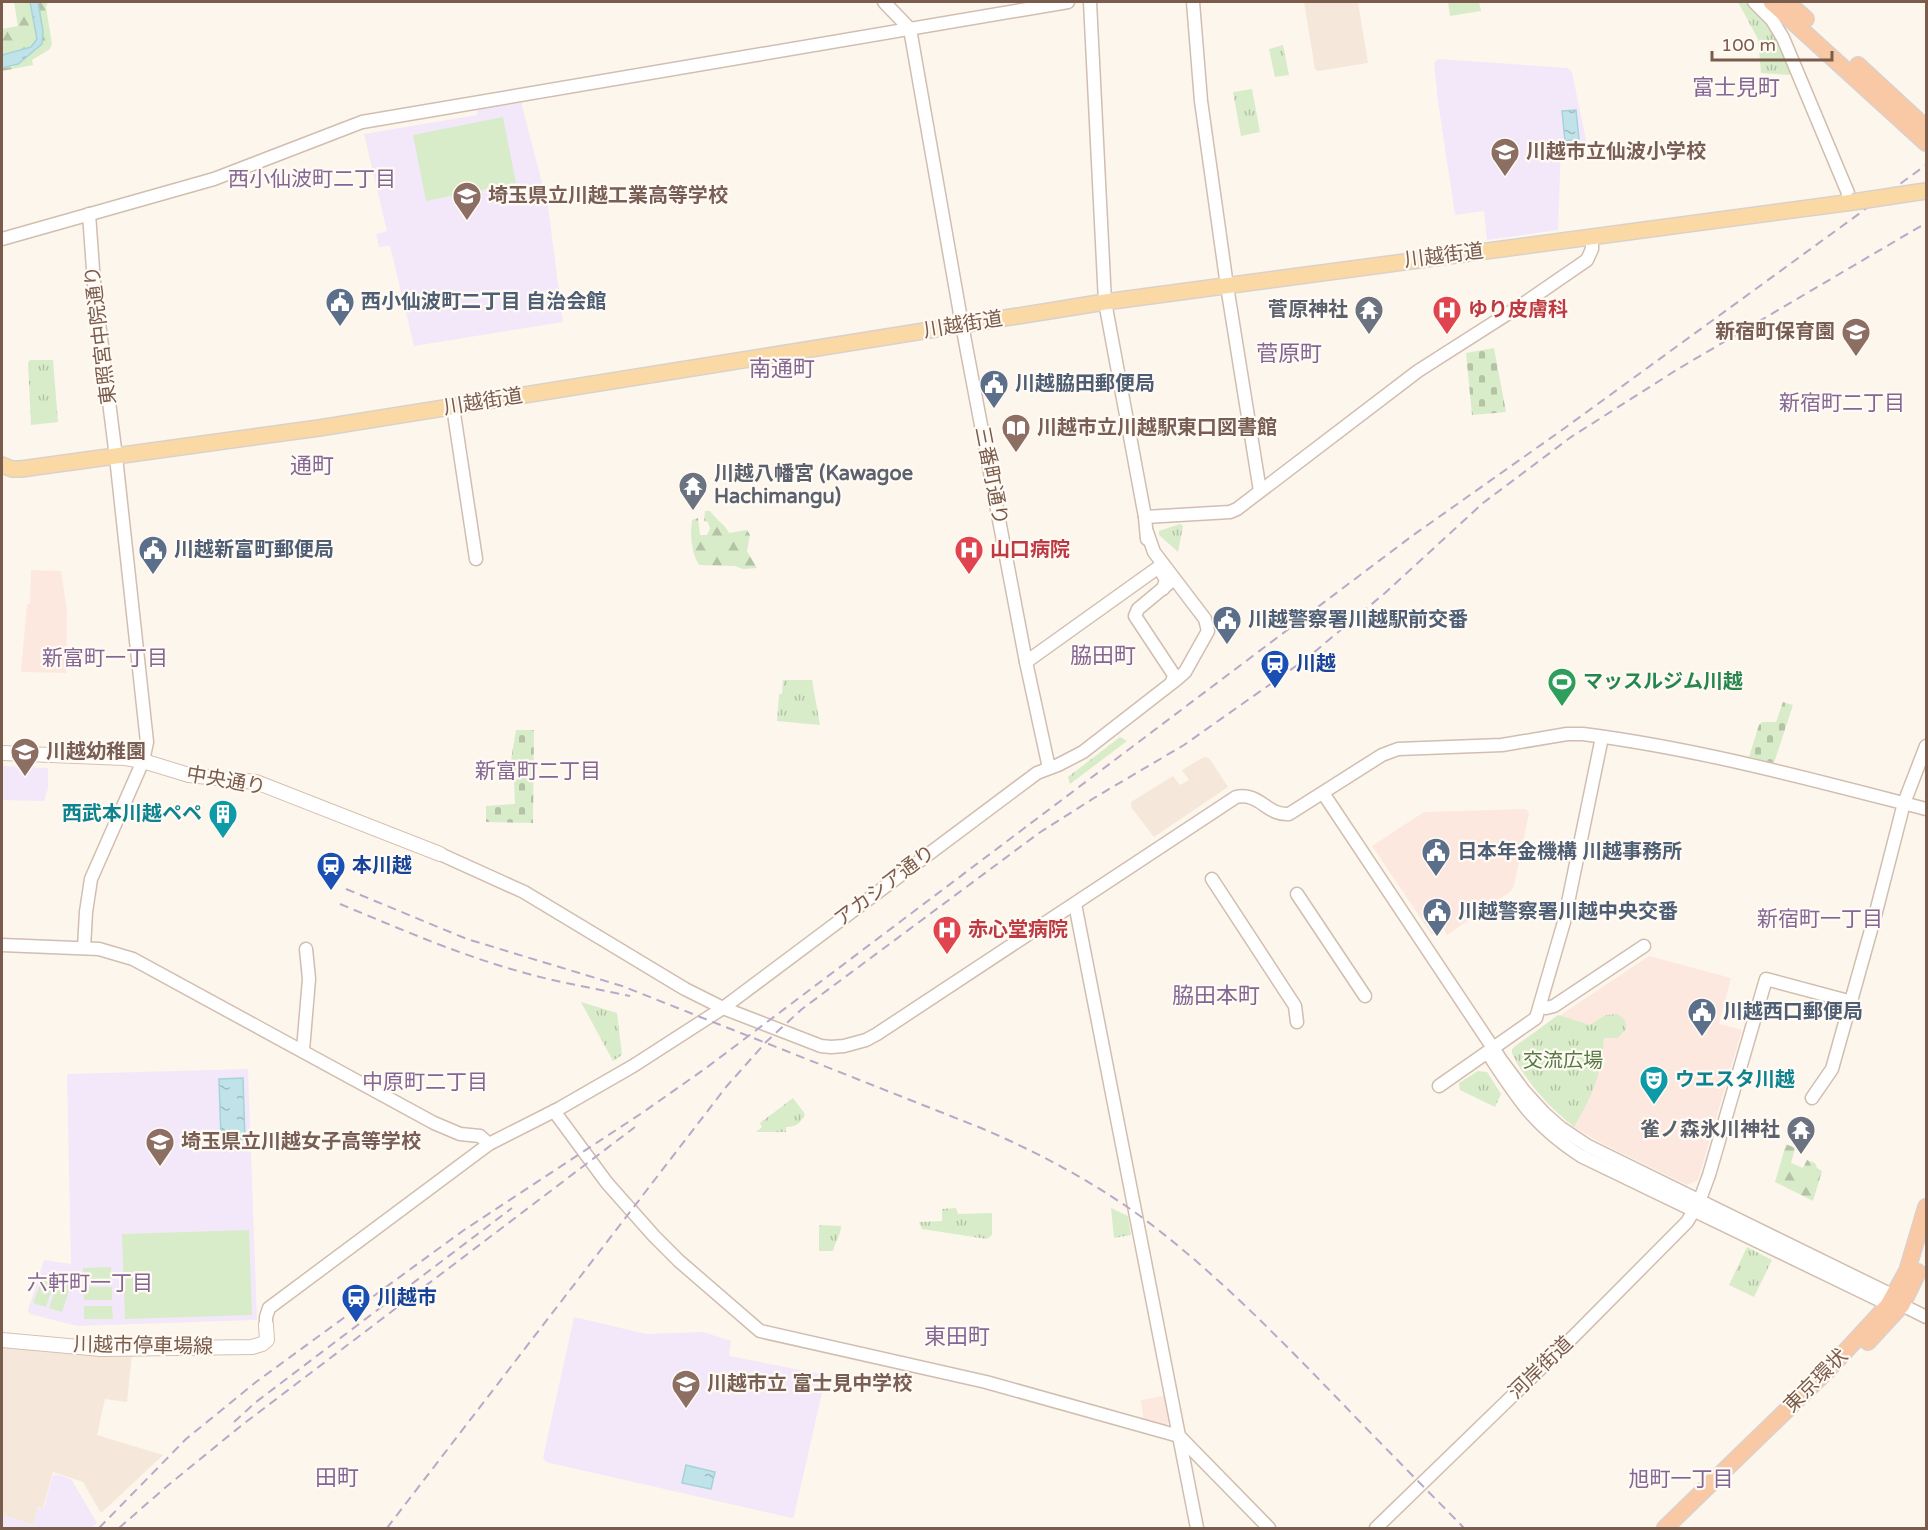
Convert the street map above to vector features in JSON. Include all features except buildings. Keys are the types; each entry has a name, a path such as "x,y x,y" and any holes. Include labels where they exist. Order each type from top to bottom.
{"highway":[{"path":"1772,2 1926,142"},
{"path":"1787,2 1926,128"},
{"name":"東京環状","path":"1677,1528 1862,1349 1894,1302 1907,1271 1926,1207"},
{"name":"東京環状","path":"1665,1528 1894,1302 1917,1274 1926,1246"}],"main road":[{"name":"川越街道","path":"2,465 12,469 21,469 116,457 761,359 1105,302 1919,192"},
{"name":"中央通り","path":"2,753 125,758 143,761 189,776 255,782 441,854"},
{"name":"川越市停車場線","path":"2,1340 101,1349 252,1347 267,1340 266,1325"}],"street":[{"path":"884,2 910,29"},
{"path":"2,239 214,179 362,122 1068,2"},
{"path":"1090,2 1105,302 1150,554 1182,588"},
{"path":"1193,2 1200,95 1227,286 1260,491"},
{"path":"1754,2 1772,20 1783,38 1851,202"},
{"name":"三番町通り","path":"910,29 1026,662 1049,768"},
{"name":"東照宮中院通り","path":"84,948 91,879 143,761 147,742 116,457 94,283 89,214"},
{"path":"1145,517 1230,512 1237,509 1418,371 1580,265 1591,254 1592,237"},
{"path":"453,407 476,559"},
{"path":"1026,662 1161,566"},
{"path":"1161,566 1166,578 1163,589"},
{"path":"1172,682 1174,675 1135,616 1138,609 1171,583 1182,588"},
{"name":"アカシア通り","path":"266,1325 266,1317 270,1308 489,1144 554,1111 633,1066 723,1008 1037,773 1083,752 1185,672 1209,629 1182,588"},
{"path":"441,854 524,892 685,989 723,1008 811,1043 831,1047 855,1043 877,1034 1236,797 1250,796 1276,812 1292,813 1382,755 1398,749 1502,745 1568,734 1602,737 1775,769 1926,809"},
{"path":"1439,1086 1533,1021 1538,1013 1564,922 1602,737"},
{"path":"1812,1098 1832,1069 1904,803 1926,746"},
{"path":"1320,795 1490,1050 1531,1099 1561,1128 1597,1151 1697,1206 1926,1317"},
{"path":"1212,879 1295,1006 1297,1022"},
{"path":"1297,894 1365,996"},
{"path":"1075,904 1197,1528"},
{"path":"2,945 110,951 138,962 434,1123 460,1134 480,1136 489,1144"},
{"path":"1540,1004 1546,1008 1554,1006 1644,946"},
{"path":"303,1050 309,979 306,949"},
{"name":"河岸街道","path":"1376,1528 1681,1230 1697,1206 1709,1175 1766,979 1852,1002"},
{"path":"554,1111 607,1183 654,1236 679,1261 760,1331 974,1379 1179,1436 1269,1528"}],"shaded area":[{"path":"1304,2 1358,2 1368,63 1318,71 1315,69"},
{"name":"川越市立仙波小学校","path":"1438,59 1568,68 1572,72 1587,145 1561,145 1558,230 1487,240 1484,211 1455,215 1438,101 1434,63"},
{"name":"埼玉県立川越工業高等学校","path":"521,102 548,206 563,322 414,346 390,246 379,247 376,234 387,231 364,134 477,115 477,110"},
{"path":"31,570 61,571 67,611 66,673 21,672 27,604 30,604"},
{"path":"1204,757 1209,758 1228,787 1154,837 1131,807 1131,802 1173,776 1180,785 1189,780 1182,770"},
{"name":"川越幼稚園","path":"2,766 48,768 48,788 44,801 2,800"},
{"path":"1526,809 1529,813 1514,886 1510,892 1447,935 1443,928 1432,935 1372,846 1424,812"},
{"path":"1649,956 1731,978 1719,1024 1742,1030 1698,1180 1687,1185 1603,1144 1574,1127 1536,1090 1520,1069 1512,1053 1514,1046"},
{"name":"埼玉県立川越女子高等学校","path":"248,1069 257,1320 77,1326 30,1314 28,1310 44,1260 71,1264 67,1074"},
{"name":"川越市立 富士見中学校","path":"574,1317 646,1334 703,1332 731,1341 729,1356 826,1375 794,1516 792,1518 546,1462 543,1458"},
{"path":"2,1342 132,1354 127,1402 105,1399 97,1435 163,1455 101,1513 83,1482 53,1472 43,1508 38,1507 33,1525 2,1515"},
{"path":"1164,1396 1169,1422 1165,1427 1144,1422 1141,1400"},
{"path":"55,1474 71,1479 97,1523 92,1528 2,1528 2,1515 33,1525 38,1508 44,1508 52,1477"}],"green space":[{"path":"14,2 30,2 37,39 31,47 2,55 2,29 18,26"},
{"path":"38,2 48,2 46,7 52,44 50,49 32,60 33,65 2,71 2,68 13,67 43,38"},
{"path":"1448,2 1479,2 1481,11 1450,16"},
{"path":"1738,2 1747,2 1770,23 1791,72 1789,75 1761,73 1758,39"},
{"path":"1283,45 1289,75 1275,77 1269,49"},
{"path":"1252,89 1260,132 1241,136 1233,92"},
{"path":"503,117 516,183 426,201 413,135"},
{"path":"1494,348 1506,412 1472,415 1466,353"},
{"path":"30,360 53,360 58,422 31,425 28,363"},
{"path":"705,511 710,511 729,533 747,530 750,535 747,551 757,568 699,565 692,543 692,520 698,518 700,535 707,535 710,529 708,522 704,521"},
{"path":"1180,524 1183,526 1178,552 1159,535 1159,531"},
{"path":"783,680 812,680 820,725 777,721 779,694 782,694"},
{"path":"1783,702 1793,705 1774,763 1749,757 1759,725 1762,722 1776,722"},
{"path":"516,730 534,730 533,823 486,822 486,806 515,804 514,782 517,771 514,770 514,761 511,760"},
{"path":"1120,737 1127,741 1070,784 1068,777"},
{"path":"581,1002 617,1013 622,1055 613,1061"},
{"name":"交流広場","path":"1617,1014 1624,1020 1626,1029 1618,1038 1604,1038 1601,1063 1595,1084 1574,1127 1555,1111 1531,1084 1512,1053 1512,1049 1558,1015 1590,1025 1606,1015"},
{"path":"1478,1071 1487,1072 1501,1094 1495,1107 1460,1090 1459,1083"},
{"path":"793,1098 805,1114 798,1124 786,1127 786,1132 756,1132 762,1127 760,1123"},
{"path":"1786,1144 1795,1148 1791,1163 1803,1168 1807,1160 1815,1163 1822,1171 1813,1201 1775,1182"},
{"path":"956,1208 958,1214 992,1213 992,1235 987,1239 922,1229 919,1222 942,1221 942,1209"},
{"path":"1111,1208 1128,1216 1131,1235 1114,1238"},
{"path":"819,1225 841,1226 833,1251 819,1251"},
{"path":"249,1230 252,1315 125,1319 122,1234"},
{"path":"1747,1247 1772,1260 1754,1297 1729,1285"},
{"path":"111,1267 112,1280 83,1281 83,1268"},
{"path":"43,1276 55,1280 46,1307 33,1303"},
{"path":"58,1281 71,1285 62,1312 49,1308"},
{"path":"83,1287 112,1287 112,1300 84,1300"},
{"path":"84,1306 112,1306 113,1319 84,1319"}],"water":[{"path":"30,2 38,2 43,31 42,44 18,64 2,68 2,55 31,47 37,39"},
{"path":"1576,110 1579,139 1565,141 1562,111"},
{"path":"243,1078 245,1139 221,1140 219,1079"},
{"path":"686,1465 715,1472 711,1489 682,1483"}],"railway":[{"path":"99,1528 186,1439 256,1382 464,1230 706,1068 1412,536 1562,430 1926,165"},
{"path":"387,1528 726,1087 766,1042 802,1009 1039,833 1184,745 1306,659 1385,593 1483,503 1571,437 1678,369 1926,223"},
{"path":"346,889 467,939 622,986 981,1128 1080,1177 1136,1213 1217,1279 1292,1352 1464,1528"},
{"path":"340,904 428,940 495,964 546,978 630,996"},
{"path":"119,1528 242,1425 635,1127"},
{"path":"234,1422 256,1402 512,1208"}],"place":[{"name":"川越市立仙波小学校","path":"1505,178"},
{"name":"埼玉県立川越工業高等学校","path":"467,222"},
{"name":"西小仙波町二丁目 自治会館","path":"340,328"},
{"name":"菅原神社","path":"1369,336"},
{"name":"ゆり皮膚科","path":"1447,336"},
{"name":"新宿町保育園","path":"1856,358"},
{"name":"川越脇田郵便局","path":"994,410"},
{"name":"川越市立川越駅東口図書館","path":"1016,454"},
{"name":"川越八幡宮 (Kawagoe Hachimangu)","path":"693,512"},
{"name":"川越新富町郵便局","path":"153,576"},
{"name":"山口病院","path":"969,576"},
{"name":"川越警察署川越駅前交番","path":"1227,646"},
{"name":"川越","path":"1275,690"},
{"name":"マッスルジム川越","path":"1562,708"},
{"name":"川越幼稚園","path":"25,778"},
{"name":"西武本川越ペペ","path":"223,840"},
{"name":"日本年金機構 川越事務所","path":"1436,878"},
{"name":"本川越","path":"331,892"},
{"name":"川越警察署川越中央交番","path":"1437,938"},
{"name":"赤心堂病院","path":"947,956"},
{"name":"川越西口郵便局","path":"1702,1038"},
{"name":"ウエスタ川越","path":"1654,1106"},
{"name":"雀ノ森氷川神社","path":"1801,1156"},
{"name":"埼玉県立川越女子高等学校","path":"160,1168"},
{"name":"川越市","path":"356,1324"},
{"name":"川越市立 富士見中学校","path":"686,1410"}],"district":[{"name":"富士見町","path":"1736,88"},
{"name":"西小仙波町二丁目","path":"312,179"},
{"name":"菅原町","path":"1289,354"},
{"name":"南通町","path":"782,369"},
{"name":"新宿町二丁目","path":"1842,403"},
{"name":"通町","path":"312,466"},
{"name":"脇田町","path":"1103,656"},
{"name":"新富町一丁目","path":"105,658"},
{"name":"新富町二丁目","path":"538,771"},
{"name":"新宿町一丁目","path":"1820,919"},
{"name":"脇田本町","path":"1216,996"},
{"name":"中原町二丁目","path":"425,1082"},
{"name":"六軒町一丁目","path":"90,1283"},
{"name":"東田町","path":"957,1337"},
{"name":"田町","path":"337,1478"},
{"name":"旭町一丁目","path":"1681,1479"}]}
